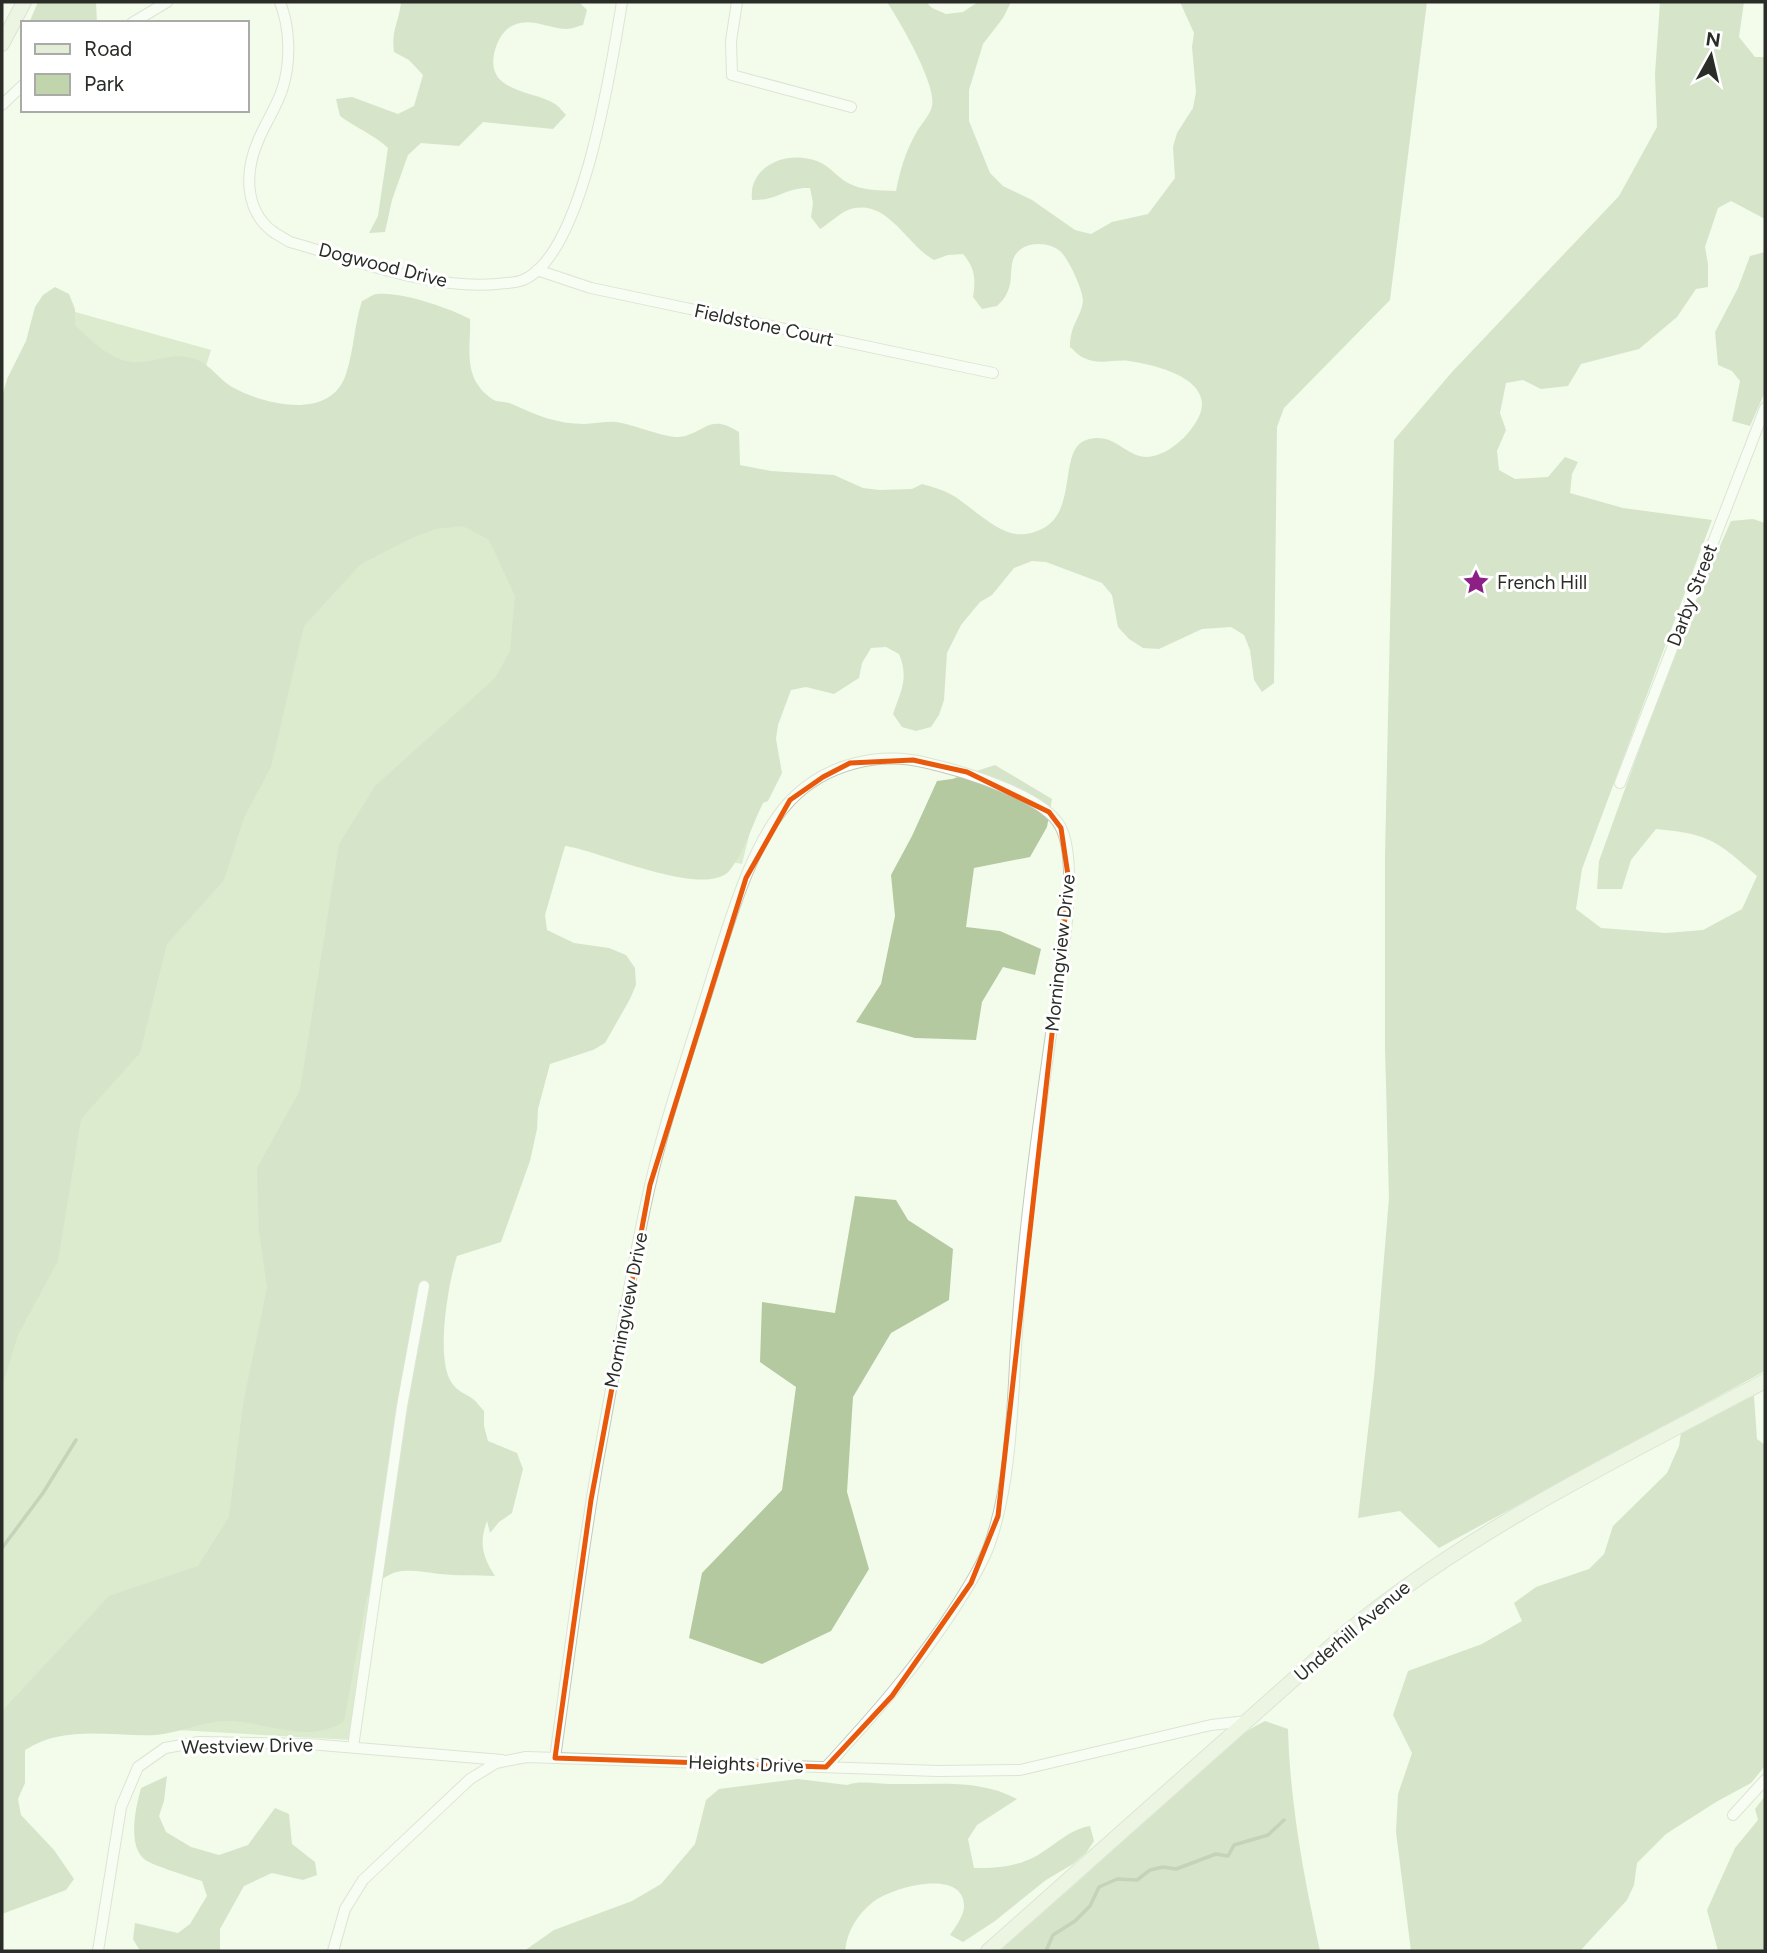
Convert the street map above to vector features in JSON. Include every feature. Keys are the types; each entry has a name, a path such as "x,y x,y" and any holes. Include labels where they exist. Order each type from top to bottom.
{"main road":[{"path":"2,44 24,2"},
{"name":"Underhill Avenue","path":"988,1951 1347,1632 1413,1581 1565,1487 1765,1381"}],"street":[{"path":"135,21 167,2"},
{"name":"Dogwood Drive","path":"280,2 288,36 284,85 271,118 258,139 248,181 252,202 271,231 290,242 438,283 483,285 522,281 537,270"},
{"path":"537,270 555,247 575,209 596,141 622,2"},
{"path":"737,2 731,41 732,75 851,107"},
{"path":"2,105 21,87"},
{"name":"Fieldstone Court","path":"537,270 591,288 993,373"},
{"name":"Darby Street","path":"1620,783 1765,408"},
{"name":"Morningview Drive","path":"555,1758 591,1500 650,1185 674,1097 746,878 766,835 790,800 823,777 850,763 913,760 967,772 1049,812 1061,828 1069,855 1069,882 1061,968 1038,1126 1018,1310 1010,1429 998,1516 982,1561 932,1644 892,1696 826,1767"},
{"path":"353,1747 402,1406 424,1286"},
{"name":"Heights Drive","path":"333,1951 345,1909 363,1880 470,1779 496,1763 526,1757 938,1771 1020,1770 1211,1725 1247,1721"},
{"name":"Westview Drive","path":"98,1951 121,1807 138,1767 165,1748 199,1742 309,1744 509,1761"},
{"path":"1733,1815 1765,1780"}],"highlighted area":[{"path":"913,760 967,772 1049,812 1061,828 1069,882 998,1516 971,1583 892,1696 826,1767 555,1758 591,1500 650,1185 746,878 790,800 823,777 850,763"}],"green space":[{"path":"38,2 96,2 97,21 30,21"},
{"path":"401,2 579,2 587,10 583,25 571,29 527,22 514,25 502,35 495,50 493,64 496,75 503,82 546,99 566,115 553,129 483,122 459,146 421,143 408,155 392,200 385,232 369,233 378,216 388,148 340,116 336,99 352,97 398,114 414,106 423,75 409,60 394,52"},
{"path":"887,2 926,2 946,14 963,12 978,2 1011,2 1003,18 983,44 969,90 969,121 990,173 1003,186 1032,200 1075,230 1091,234 1112,222 1148,214 1175,178 1173,147 1177,133 1193,108 1196,92 1192,47 1194,33 1180,2 1427,2 1390,300 1284,408 1277,427 1274,683 1262,692 1254,680 1250,650 1244,635 1231,627 1202,629 1159,649 1143,648 1129,639 1118,627 1112,595 1102,583 1046,562 1032,561 1014,568 992,595 980,602 961,625 947,653 944,700 931,727 916,731 902,727 893,714 904,677 899,654 886,647 871,648 862,663 859,678 834,694 806,687 791,690 778,725 776,739 782,773 768,801 763,803 735,863 730,870 717,878 676,877 565,846 545,915 547,930 574,943 609,948 626,955 635,968 636,985 605,1043 593,1050 550,1064 538,1109 530,1161 501,1242 457,1256 454,1268 447,1300 444,1335 449,1378 457,1389 473,1399 484,1411 488,1441 517,1453 523,1469 512,1513 490,1533 487,1521 483,1549 495,1576 408,1571 391,1574 375,1586 367,1597 344,1721 331,1728 301,1732 225,1721 156,1735 72,1734 40,1742 25,1750 25,1783 18,1799 21,1815 54,1850 74,1879 66,1890 2,1914 2,1711 109,1596 198,1566 229,1517 243,1404 267,1288 259,1232 257,1168 300,1090 339,844 375,786 495,678 510,651 515,596 489,540 463,526 436,529 361,564 304,626 271,767 244,818 224,880 167,944 140,1053 81,1119 58,1261 18,1335 2,1387 2,397 7,379 26,341 35,307 43,295 55,287 69,294 75,309 75,325 94,343 117,358 140,362 176,356 191,358 203,363 228,385 247,394 262,400 296,405 312,404 327,398 338,389 349,365 362,301 377,294 398,295 438,305 470,319 469,356 474,378 480,388 496,401 510,403 556,421 584,424 616,422 673,437 688,435 713,424 729,426 739,432 740,465 771,471 834,475 863,488 879,490 912,489 922,484 952,495 996,527 1006,531 1025,534 1044,528 1055,518 1062,504 1071,459 1077,447 1086,440 1100,438 1112,441 1134,454 1149,457 1157,455 1172,448 1189,432 1201,412 1201,398 1190,383 1171,372 1129,361 1088,360 1070,347 1072,332 1083,301 1068,261 1061,252 1052,247 1036,244 1026,246 1016,253 1005,297 997,306 982,309 973,297 974,274 963,254 934,260 895,224 874,210 848,210 820,229 811,217 813,203 810,188 752,200 752,188 763,169 783,159 794,158 806,158 822,163 853,186 896,191 908,149 931,110 932,96 916,53"},
{"path":"1660,2 1744,2 1739,37 1755,57 1765,57 1765,219 1731,201 1718,208 1705,247 1708,287 1696,289 1677,317 1639,349 1581,364 1568,386 1541,389 1523,380 1506,383 1500,413 1506,430 1497,451 1499,470 1515,479 1548,477 1565,457 1578,462 1572,474 1570,493 1623,508 1712,520 1582,869 1576,909 1601,928 1666,933 1703,930 1742,909 1757,876 1712,841 1656,829 1631,860 1622,889 1597,889 1599,861 1679,639 1731,521 1753,519 1765,523 1765,1371 1439,1548 1400,1511 1358,1518 1374,1378 1389,1198 1385,1048 1385,856 1394,440 1452,372 1619,196 1657,127 1655,74"},
{"path":"1765,252 1765,392 1750,426 1732,421 1740,381 1732,371 1718,365 1715,332 1738,288 1750,256"},
{"path":"61,308 211,350 197,395 820,548 742,864 499,814 351,1740 38,1722 2,1793 2,467"},
{"path":"995,765 1052,799 1047,827 1030,857 974,868 966,927 1000,931 1041,949 1035,975 1003,967 982,1002 976,1040 915,1038 856,1022 881,984 895,916 891,875 937,781"},
{"path":"855,1196 896,1200 908,1220 953,1249 949,1300 891,1333 853,1397 847,1492 869,1569 831,1631 762,1664 689,1638 702,1573 782,1490 796,1387 760,1362 762,1302 835,1313"},
{"path":"1754,1396 1757,1439 1765,1445 1765,1766 1751,1783 1666,1834 1637,1863 1634,1885 1627,1900 1580,1951 1411,1951 1396,1832 1398,1794 1412,1753 1393,1715 1408,1671 1482,1644 1522,1621 1514,1603 1536,1587 1589,1569 1604,1554 1613,1526 1667,1473 1679,1446 1681,1433 1724,1408"},
{"path":"1265,1721 1288,1729 1299,1841 1320,1951 998,1951 1051,1906 1214,1756"},
{"path":"167,1776 159,1816 166,1832 191,1847 219,1855 248,1845 275,1808 289,1814 292,1844 315,1862 317,1875 303,1880 272,1873 244,1886 220,1929 220,1951 140,1951 133,1939 135,1923 178,1933 190,1924 207,1896 202,1881 148,1862 136,1844 134,1825 141,1788"},
{"path":"798,1779 847,1785 863,1782 972,1785 1002,1792 1017,1799 977,1825 968,1839 974,1868 999,1867 1022,1862 1038,1855 1069,1834 1090,1826 1094,1841 1086,1853 1073,1864 1046,1880 995,1921 963,1942 950,1935 964,1910 961,1895 953,1887 926,1884 895,1891 873,1902 854,1924 845,1951 524,1951 554,1930 632,1901 661,1884 695,1844 706,1800 719,1789"},
{"path":"1765,1796 1765,1951 1718,1951 1707,1910 1735,1848 1758,1820 1755,1809"}],"waterway":[{"path":"2,1548 43,1493 76,1440"},
{"path":"1046,1951 1053,1935 1075,1921 1090,1906 1099,1887 1117,1879 1137,1880 1150,1870 1163,1867 1176,1869 1216,1854 1228,1856 1234,1845 1268,1835 1284,1820"}],"place":[{"name":"French Hill","path":"1476,582"}]}
